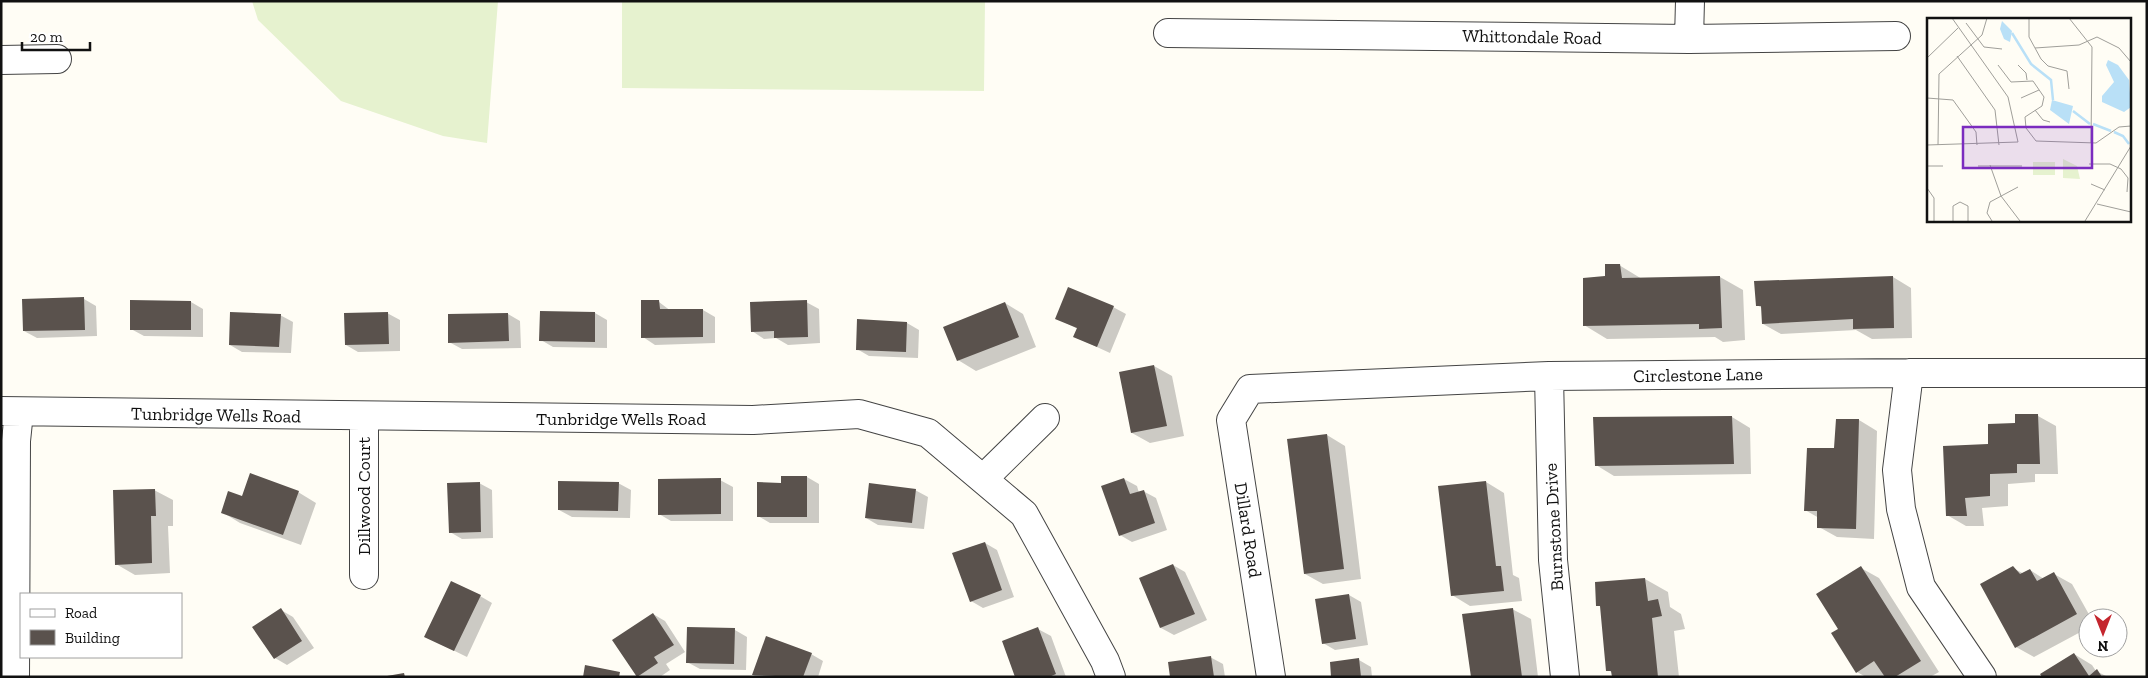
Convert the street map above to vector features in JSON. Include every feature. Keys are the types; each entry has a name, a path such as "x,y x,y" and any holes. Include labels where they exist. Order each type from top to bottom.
{"street":[{"path":"1689,38 1690,1"},
{"name":"Whittondale Road","path":"1168,33 1689,38 1896,36"},
{"path":"1,60 57,60"},
{"path":"1909,372 1897,470 1901,509 1921,587 1982,677"},
{"name":"Circlestone Lane","path":"1250,389 1549,376 1909,372 2147,373"},
{"name":"Burnstone Drive","path":"1549,376 1553,560 1565,677"},
{"name":"Dillard Road","path":"1250,389 1231,420 1271,677"},
{"path":"10,412 16,440 15,677"},
{"name":"Tunbridge Wells Road","path":"10,412 753,420 859,414 928,433 1024,514 1106,661 1111,677"},
{"name":"Dillwood Court","path":"364,417 364,575"},
{"path":"983,479 1045,418"}],"green space":[{"path":"252,1 498,1 487,143 443,136 341,101 258,20"},
{"path":"622,1 985,1 984,91 622,88"}],"building":[{"path":"1605,264 1620,264 1622,278 1720,276 1722,328 1699,329 1699,324 1583,326 1583,278 1605,276"},
{"path":"1893,276 1894,328 1853,329 1853,319 1762,324 1761,306 1756,306 1754,281"},
{"path":"1068,287 1114,306 1097,347 1073,337 1077,328 1055,319"},
{"path":"84,297 85,330 23,331 22,299"},
{"path":"130,300 191,301 191,330 130,330"},
{"path":"641,300 659,300 660,309 703,309 703,337 641,338"},
{"path":"807,300 808,337 774,338 774,331 751,332 750,302"},
{"path":"1005,302 1019,337 957,361 943,327"},
{"path":"540,311 595,312 595,342 539,341"},
{"path":"230,312 281,314 279,347 229,345"},
{"path":"388,312 389,344 345,345 344,313"},
{"path":"508,313 509,341 448,343 448,314"},
{"path":"857,319 907,322 906,352 856,350"},
{"path":"1154,365 1167,426 1131,433 1119,372"},
{"path":"2015,414 2038,414 2040,464 2017,464 2017,473 1990,474 1990,496 1965,498 1967,516 1946,516 1943,446 1988,444 1988,424 2015,423"},
{"path":"1732,416 1734,464 1595,466 1593,417"},
{"path":"1836,419 1859,419 1856,529 1817,528 1817,511 1804,511 1807,448 1834,448"},
{"path":"1327,434 1344,569 1304,574 1287,439"},
{"path":"250,473 299,491 283,535 221,513 228,491 242,496"},
{"path":"781,476 807,476 807,517 757,517 757,482 781,483"},
{"path":"721,478 721,514 658,515 658,479"},
{"path":"1124,478 1130,494 1144,490 1155,523 1119,536 1101,486"},
{"path":"558,481 619,482 618,511 558,510"},
{"path":"1486,481 1496,566 1501,566 1504,591 1451,596 1438,486"},
{"path":"480,482 481,532 449,533 447,483"},
{"path":"869,483 916,489 912,523 865,518"},
{"path":"155,489 156,516 151,516 152,563 115,565 113,490"},
{"path":"985,542 1002,590 970,602 952,553"},
{"path":"1173,564 1195,614 1160,628 1139,578"},
{"path":"1861,566 1921,661 1895,677 1885,677 1874,661 1856,673 1831,633 1838,629 1816,594"},
{"path":"2013,566 2020,574 2030,569 2037,581 2054,572 2077,614 2015,648 1980,584"},
{"path":"1645,578 1648,601 1658,599 1662,616 1652,618 1658,677 1612,677 1611,671 1606,671 1600,606 1596,606 1595,582"},
{"path":"451,581 481,595 454,651 424,637"},
{"path":"1349,594 1356,639 1322,644 1315,599"},
{"path":"281,608 302,641 274,659 252,627"},
{"path":"1513,608 1522,677 1471,677 1462,614"},
{"path":"653,613 674,645 654,657 658,663 637,677 612,640"},
{"path":"687,627 735,628 734,664 686,663"},
{"path":"1038,627 1056,674 1049,677 1015,677 1002,641"},
{"path":"766,636 812,653 803,677 752,675"},
{"path":"2074,653 2089,676 2097,669 2102,677 2042,677 2040,674"},
{"path":"1211,656 1214,677 1170,677 1168,662"},
{"path":"1359,658 1361,677 1331,677 1330,662"},
{"path":"585,665 620,672 619,677 583,677"},
{"path":"404,673 405,677 387,677 387,676"}]}
